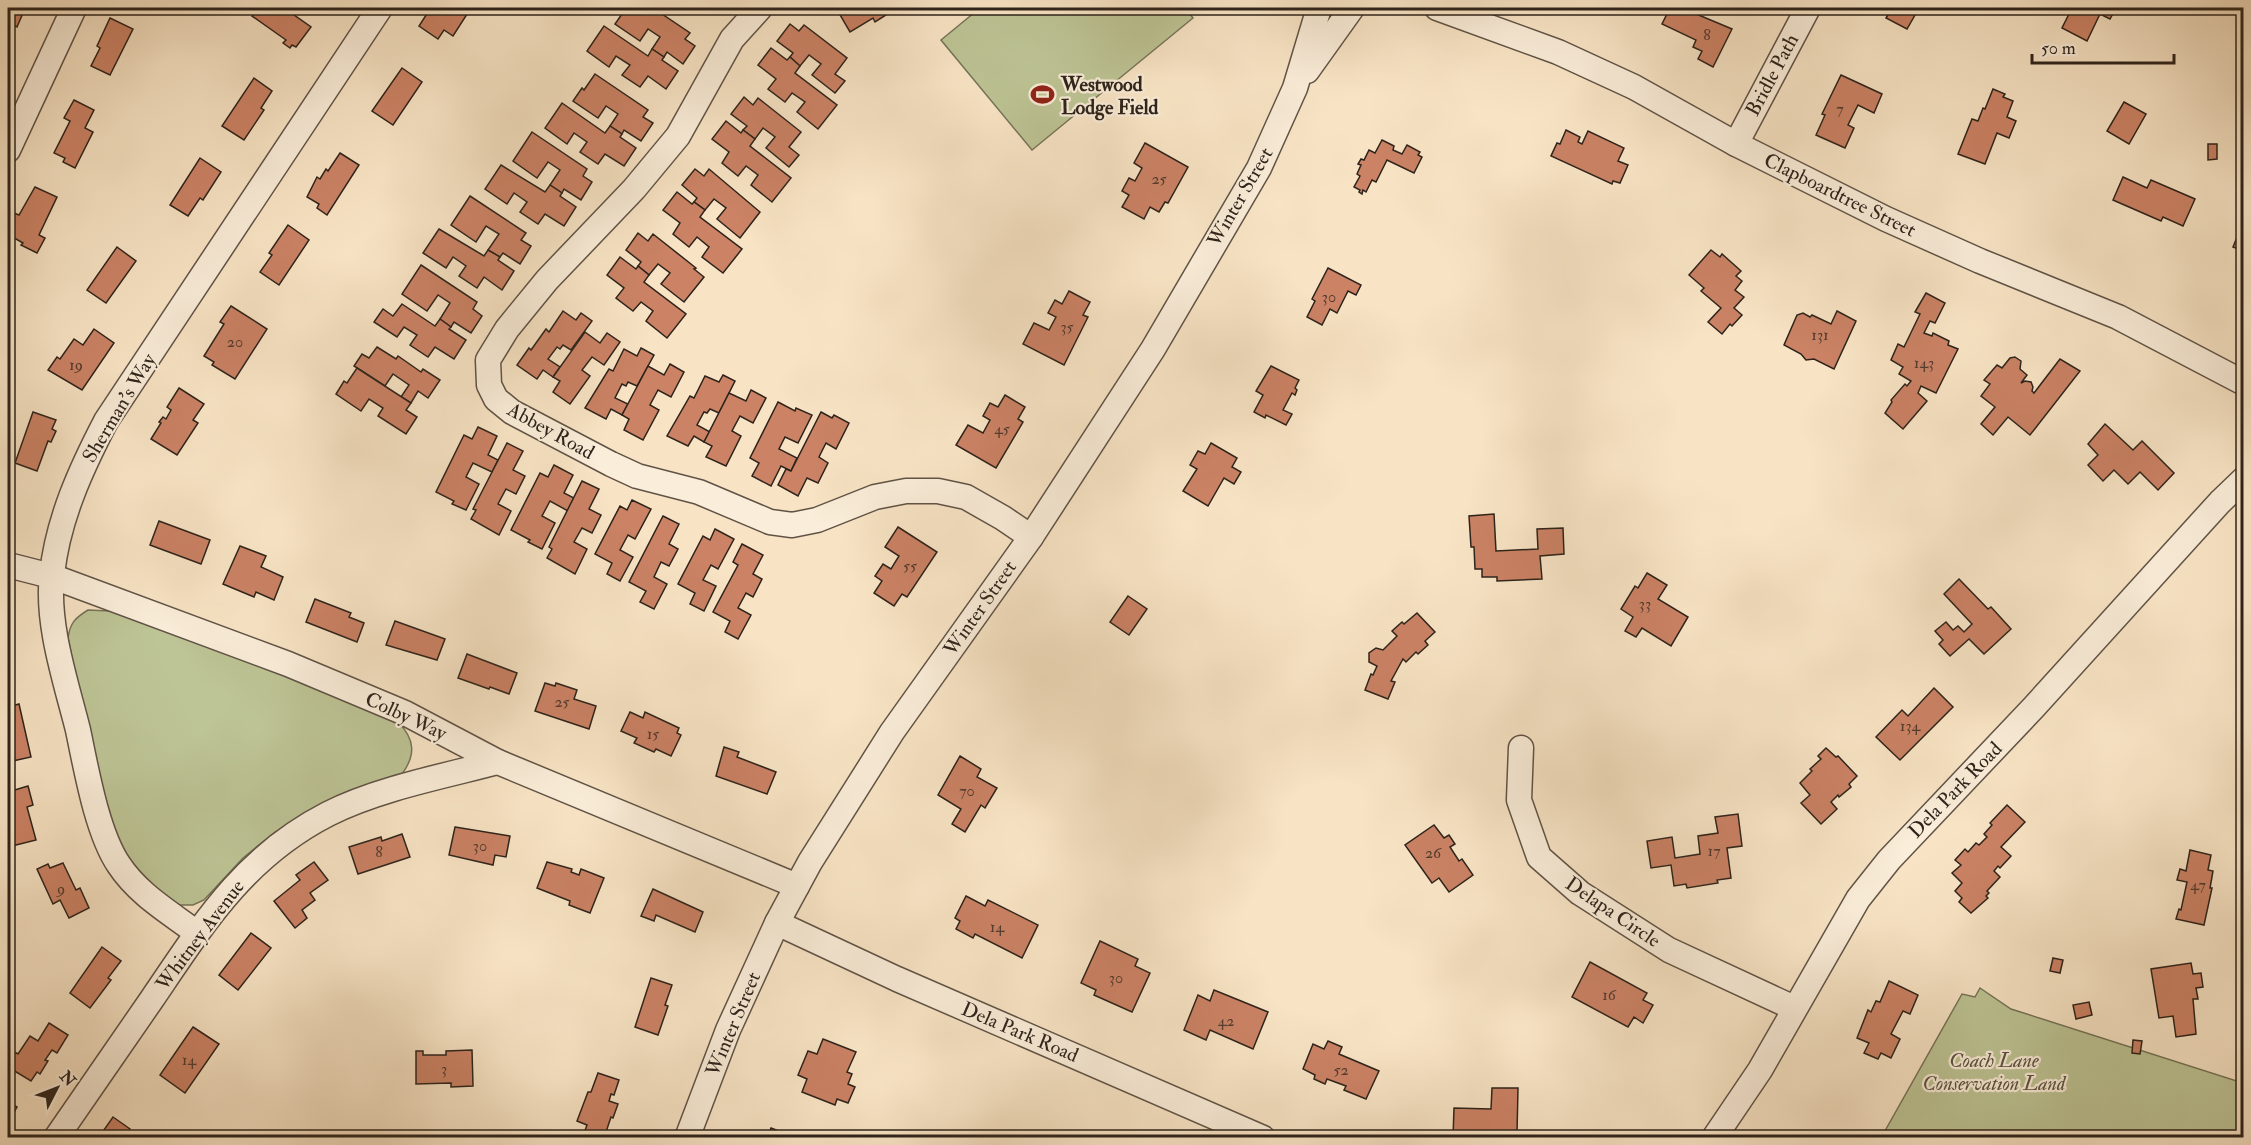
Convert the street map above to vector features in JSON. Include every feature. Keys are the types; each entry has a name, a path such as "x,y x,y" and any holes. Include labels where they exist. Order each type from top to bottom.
{"street":[{"path":"8,150 74,8"},
{"name":"Abbey Road","path":"760,8 732,39 678,136 634,189 547,280 507,329 488,360 489,385 496,399 512,412 637,476 699,492 770,522 792,525 817,520 875,497 906,491 938,490 966,497 1031,537"},
{"name":"Winter Street","path":"687,1137 728,1030 777,923 810,862 892,732 1031,537 1158,339 1259,168 1295,88 1319,8"},
{"name":"Winter Street","path":"1295,88 1352,8"},
{"name":"Clapboardtree Street","path":"1437,8 1558,52 1634,87 1736,144 1886,219 2118,317 2244,383"},
{"name":"Bridle Path","path":"1736,144 1808,8"},
{"name":"Sherman's Way","path":"197,933 143,893 118,864 100,823 52,618 51,576 57,539 80,471 106,421 373,10"},
{"name":"Dela Park Road","path":"1714,1137 1760,1070 1858,899 1889,860 2034,707 2220,502 2244,479"},
{"name":"Colby Way","path":"8,565 51,576 310,673 405,713 498,762 797,886"},
{"name":"Delapa Circle","path":"1521,748 1519,800 1539,857 1580,894 1669,950 1794,1008"},
{"name":"Whitney Avenue","path":"56,1137 197,933 238,881 284,839 330,813 379,794 498,762"},
{"name":"Dela Park Road","path":"777,923 897,979 1263,1137"}],"green space":[{"name":"Westwood Lodge Field","path":"980,8 1185,8 1193,18 1032,150 941,40"},
{"path":"88,610 110,611 312,684 398,722 408,735 412,747 407,767 402,774 304,815 275,832 243,858 204,900 193,905 170,902 158,895 115,845 90,749 68,638 74,621"},
{"name":"Coach Lane Conservation Land","path":"1980,988 2011,1009 2243,1083 2243,1137 1881,1138 1962,994 1975,997"}],"building":[{"path":"8,8 23,8 17,27 8,22"},
{"path":"168,8 183,8 169,12"},
{"path":"259,8 281,10 284,8 311,27 296,47 292,45 290,48 283,43 286,40 252,16"},
{"path":"434,8 471,8 453,36 444,30 438,39 419,26 430,9 432,11"},
{"path":"630,8 653,8 690,33 685,39 695,46 683,64 667,52 664,57 652,49 660,37 648,29 640,41 615,24 624,11 627,13"},
{"path":"836,8 882,8 886,15 875,22 873,18 850,32"},
{"path":"1670,8 1682,8 1732,29 1713,67 1698,59 1702,51 1693,47 1696,40 1662,24"},
{"path":"1892,8 1919,8 1907,29 1886,18"},
{"path":"2072,8 2116,8 2110,19 2100,14 2087,41 2062,28"},
{"path":"110,18 133,29 110,75 91,66"},
{"path":"790,24 799,31 804,25 847,58 835,74 845,81 835,93 812,75 821,64 809,55 800,66 790,57 793,53 777,41"},
{"path":"604,26 648,56 652,49 664,57 662,60 678,71 666,89 648,76 640,87 622,75 630,65 616,56 609,67 587,51"},
{"path":"771,48 787,60 790,57 800,66 795,73 837,105 818,129 797,112 805,102 792,93 785,102 768,89 776,79 758,65"},
{"path":"402,68 422,82 393,125 372,111"},
{"path":"595,74 648,110 643,117 653,123 641,141 624,130 622,134 610,126 618,114 606,106 598,118 573,101"},
{"path":"1841,75 1882,94 1874,113 1858,105 1848,125 1854,128 1845,148 1816,135 1825,115 1822,114"},
{"path":"254,78 272,91 261,108 264,110 244,140 222,126"},
{"path":"1993,89 2005,94 2003,97 2013,101 2007,117 2016,121 2009,138 1997,133 1985,164 1958,154 1972,119 1978,121"},
{"path":"744,97 753,105 758,98 801,132 789,147 799,155 789,167 766,148 775,137 763,128 755,139 743,130 747,126 731,114"},
{"path":"74,100 94,110 85,128 93,132 75,168 63,162 65,158 54,153 70,121 64,118"},
{"path":"2124,102 2146,114 2129,144 2107,131"},
{"path":"562,103 605,133 610,126 622,134 620,137 636,148 624,166 605,154 598,164 580,152 587,142 574,133 567,144 545,128"},
{"path":"726,121 741,133 743,130 755,139 750,146 791,178 772,202 751,185 758,175 746,166 738,176 722,163 729,152 712,139"},
{"path":"1566,130 1580,137 1578,142 1582,144 1588,131 1624,148 1618,161 1628,165 1620,183 1613,181 1612,184 1551,156"},
{"path":"532,132 587,169 583,176 592,182 581,200 564,189 562,193 550,185 560,170 548,162 537,178 513,161"},
{"path":"1382,140 1394,146 1393,150 1402,154 1407,145 1420,152 1418,155 1422,157 1414,173 1387,160 1376,182 1372,180 1366,192 1363,190 1362,194 1354,187 1360,176 1357,174 1361,165 1358,164 1361,159 1364,160 1369,150 1375,153"},
{"path":"1145,143 1188,167 1168,203 1165,202 1159,212 1150,207 1144,219 1122,207 1129,195 1122,191 1129,178 1135,181 1142,168 1134,163"},
{"path":"2208,144 2217,144 2217,159 2208,160"},
{"path":"340,153 359,165 327,215 317,208 319,204 307,197 317,177 320,179 326,169 328,171"},
{"path":"200,158 221,172 203,200 200,198 188,216 170,205"},
{"path":"501,165 545,192 550,185 562,193 560,196 576,207 564,226 545,214 538,224 520,212 527,202 514,193 507,204 485,189"},
{"path":"695,169 704,176 709,169 760,212 740,238 717,219 726,208 714,199 705,210 694,202 697,198 682,185"},
{"path":"2123,177 2147,188 2151,180 2195,199 2183,226 2163,217 2161,221 2113,200"},
{"path":"35,187 57,197 39,235 45,238 37,253 21,245 23,243 9,235 14,225 9,223 14,213 19,215"},
{"path":"677,192 692,204 694,202 705,210 700,217 742,249 723,273 702,257 709,247 697,237 689,247 673,234 680,223 663,210"},
{"path":"470,196 526,233 521,240 531,246 520,264 503,253 500,257 488,250 499,234 486,226 476,242 451,225"},
{"path":"2244,220 2244,251 2233,247"},
{"path":"288,225 309,240 279,285 260,272 272,255 269,253"},
{"path":"439,229 484,256 488,250 500,257 498,260 514,271 502,290 484,277 477,288 459,276 466,266 453,257 446,268 423,253"},
{"path":"638,233 648,241 653,234 704,277 684,302 661,284 670,273 658,264 649,275 638,266 641,262 626,250"},
{"path":"117,247 136,261 106,303 87,290"},
{"path":"1711,250 1720,257 1722,254 1741,271 1736,276 1742,281 1735,290 1744,297 1734,308 1742,315 1722,334 1708,322 1721,308 1701,291 1704,288 1689,275"},
{"path":"620,257 636,269 638,266 649,275 644,282 686,314 667,338 646,321 653,311 641,302 633,311 616,298 624,288 607,275"},
{"path":"421,265 477,302 473,309 482,316 471,333 454,322 451,327 440,319 450,303 438,295 427,311 402,294"},
{"path":"1328,268 1361,285 1356,295 1348,291 1337,313 1330,309 1322,325 1307,317 1315,301 1312,299"},
{"path":"1069,291 1090,302 1083,315 1088,317 1064,365 1023,344 1034,323 1049,330 1056,317 1048,313 1055,300 1062,304"},
{"path":"1926,293 1945,303 1935,323 1930,321 1924,333 1932,336 1933,333 1949,341 1948,345 1958,349 1936,393 1921,386 1918,393 1927,401 1903,429 1885,413 1891,400 1905,384 1907,386 1911,381 1899,374 1903,367 1891,360 1898,344 1904,347 1920,314 1915,312"},
{"path":"402,304 435,326 440,319 451,327 449,329 466,340 454,359 435,347 428,357 410,345 417,335 404,327 397,337 374,322 383,309 393,316"},
{"path":"231,306 267,329 235,379 212,365 214,362 204,356 224,324 220,322"},
{"path":"563,311 576,320 581,313 592,321 571,350 563,345 560,349 557,347 548,359 560,367 553,377 543,370 537,379 517,365 546,329 549,332"},
{"path":"1837,311 1856,321 1834,369 1814,359 1806,360 1801,354 1784,345 1797,315 1803,313 1810,317 1812,315 1831,324"},
{"path":"94,329 114,343 82,390 48,370 57,357 60,359 74,339 83,345"},
{"path":"585,332 600,343 607,333 620,342 604,365 592,357 582,370 590,376 570,404 553,392 560,381 553,377"},
{"path":"377,347 396,359 398,356 421,372 423,369 440,380 428,398 418,391 411,403 401,397 409,385 393,374 385,386 354,366 362,354 369,358"},
{"path":"641,348 654,355 637,386 628,382 626,386 622,384 615,398 628,404 622,415 611,409 606,419 585,408 609,369 613,371 624,349 637,356"},
{"path":"2015,357 2021,361 2020,369 2027,375 2021,383 2031,382 2034,393 2060,359 2080,371 2030,435 2008,417 1993,435 1981,424 1995,407 1981,396 1990,384 1984,380 1997,365 2002,368 2010,358"},
{"path":"670,364 684,372 671,397 658,390 650,405 659,410 643,440 624,430 629,419 622,415 648,366 664,375"},
{"path":"1271,366 1299,380 1295,388 1297,390 1295,395 1292,393 1283,410 1292,414 1286,425 1254,412 1263,395 1256,391"},
{"path":"357,368 411,403 406,410 417,417 406,434 378,416 383,408 369,399 361,411 336,394 344,381 347,383"},
{"path":"723,375 735,381 719,413 710,409 707,413 704,412 697,425 710,432 704,442 694,436 688,446 667,436 690,396 694,398 705,376 719,382"},
{"path":"179,388 204,404 193,420 198,423 177,455 151,439 161,423 159,422 163,417 166,419 171,410 167,407"},
{"path":"751,390 766,398 753,423 740,416 732,431 741,436 726,466 706,457 712,446 704,442 729,393 746,401"},
{"path":"1005,395 1025,407 1018,419 1023,422 996,468 956,445 968,425 983,433 990,420 983,416 990,403 998,407"},
{"path":"778,402 795,411 796,408 812,415 798,443 785,437 779,449 797,458 791,471 781,466 771,486 752,476 759,463 750,458"},
{"path":"33,412 56,420 52,429 56,431 51,442 48,441 37,471 15,463"},
{"path":"821,412 832,418 834,415 849,423 836,449 826,443 819,457 828,463 818,483 807,478 798,496 778,485 786,469 791,471"},
{"path":"2105,424 2133,450 2142,441 2174,473 2158,490 2140,472 2128,484 2114,470 2103,481 2088,465 2098,455 2088,444"},
{"path":"478,427 497,436 488,455 498,460 492,472 473,463 466,477 479,484 466,510 452,504 454,501 436,492 464,435 472,439"},
{"path":"507,443 523,451 513,470 525,476 516,494 506,489 498,504 511,511 499,535 471,519 476,510 473,509"},
{"path":"1211,443 1237,458 1232,467 1241,472 1234,484 1224,478 1208,506 1183,491 1197,469 1190,465 1198,451 1205,454"},
{"path":"554,465 573,475 564,493 574,498 568,511 550,501 542,516 555,523 542,549 511,530 540,473 548,477"},
{"path":"582,481 599,489 589,509 601,515 592,533 582,528 574,542 587,549 575,574 547,558 552,549 549,547"},
{"path":"632,500 651,509 635,539 628,535 620,550 633,557 620,581 607,574 612,563 595,554 620,506 627,510"},
{"path":"1494,514 1496,551 1538,549 1537,529 1563,528 1564,554 1540,556 1542,579 1497,581 1497,577 1482,577 1482,569 1475,569 1469,516"},
{"path":"663,516 679,524 669,544 678,549 669,566 661,562 654,577 667,584 654,609 640,602 646,591 629,582"},
{"path":"159,521 210,540 201,564 150,545"},
{"path":"898,527 937,552 907,597 902,594 894,606 874,593 882,581 875,576 883,564 891,569 899,556 885,547"},
{"path":"715,529 734,539 718,569 711,565 703,580 716,586 704,611 690,604 695,593 678,584 703,536 710,540"},
{"path":"742,544 763,555 753,574 762,579 753,597 746,593 738,608 751,615 738,639 725,632 730,621 713,612 738,565 733,562"},
{"path":"240,546 266,556 261,567 283,577 274,600 256,592 254,597 223,584"},
{"path":"1647,573 1667,585 1658,599 1688,617 1671,646 1642,628 1636,637 1625,631 1633,617 1621,609 1635,586 1638,588"},
{"path":"1959,579 1988,609 1991,607 2011,629 1984,654 1969,639 1950,656 1939,644 1943,640 1935,631 1946,622 1953,630 1958,626 1964,632 1972,624 1944,594"},
{"path":"1128,596 1147,609 1129,635 1110,622"},
{"path":"315,599 351,613 349,617 364,623 357,642 306,622"},
{"path":"8,605 10,606 8,631"},
{"path":"1417,613 1435,632 1425,641 1428,645 1406,662 1403,659 1391,681 1395,682 1388,699 1365,690 1377,666 1369,662 1369,653 1376,648 1383,650 1397,636 1392,631"},
{"path":"395,621 445,639 437,660 386,645"},
{"path":"467,654 517,673 509,694 458,678"},
{"path":"545,683 555,686 556,683 577,690 574,699 596,706 589,729 535,711"},
{"path":"1934,688 1953,707 1900,760 1876,737 1902,710 1908,716"},
{"path":"19,704 31,757 8,762 8,707"},
{"path":"630,712 643,718 645,712 679,728 677,733 681,735 671,756 656,749 654,752 634,743 637,738 621,731"},
{"path":"724,747 739,752 737,757 776,772 767,794 716,776"},
{"path":"1826,748 1836,757 1838,756 1857,776 1849,784 1851,787 1831,802 1837,809 1821,824 1801,803 1810,795 1800,783 1821,759 1818,756"},
{"path":"960,756 981,769 977,777 997,788 985,808 981,805 965,832 952,824 961,809 938,795"},
{"path":"28,786 33,805 27,807 36,840 8,847 8,792"},
{"path":"2007,805 2025,822 2001,847 2011,856 1994,871 2000,877 1987,891 1988,898 1971,913 1959,902 1962,898 1955,891 1962,883 1952,873 1961,865 1955,860 1965,849 1968,852 1976,843 1979,845 1987,837 1984,834 1992,825 1990,823"},
{"path":"1738,814 1742,846 1727,848 1731,878 1717,880 1718,883 1687,888 1686,884 1674,886 1671,865 1651,868 1647,841 1672,837 1675,858 1700,854 1698,836 1718,833 1715,817"},
{"path":"1434,825 1444,838 1449,835 1455,844 1450,847 1459,861 1462,859 1473,875 1449,892 1439,878 1432,883 1405,845"},
{"path":"455,827 510,836 506,857 495,855 493,865 449,855"},
{"path":"402,834 410,857 358,874 349,847 381,837 382,841"},
{"path":"2190,850 2211,855 2208,870 2213,871 2210,888 2212,888 2204,925 2176,919 2179,909 2181,910 2187,882 2177,880 2180,869 2186,871"},
{"path":"314,862 328,880 310,893 315,900 302,910 307,918 295,928 274,901 300,880 296,875"},
{"path":"547,862 572,869 571,872 579,875 581,869 604,878 590,913 569,905 570,901 537,888"},
{"path":"63,863 76,890 80,888 89,908 69,918 60,900 53,904 37,869 48,864 50,868"},
{"path":"653,889 703,912 695,932 656,915 654,921 641,916"},
{"path":"966,896 985,906 988,900 1038,925 1022,958 975,934 973,938 956,929 960,921 955,918"},
{"path":"251,933 271,948 238,990 219,975"},
{"path":"1100,941 1138,959 1135,966 1150,973 1132,1012 1094,995 1096,990 1081,983"},
{"path":"102,947 121,961 108,978 111,980 90,1008 70,993"},
{"path":"2053,958 2063,960 2060,973 2050,971"},
{"path":"1590,962 1647,993 1643,1000 1653,1005 1643,1023 1634,1017 1628,1027 1572,997"},
{"path":"2191,963 2193,974 2201,973 2203,987 2196,988 2198,999 2193,999 2196,1034 2176,1037 2173,1016 2159,1018 2151,969"},
{"path":"651,978 672,985 665,1005 668,1006 658,1035 635,1027"},
{"path":"1889,981 1918,995 1910,1014 1903,1011 1891,1034 1900,1039 1891,1058 1881,1053 1878,1059 1864,1053 1869,1043 1857,1038 1868,1010 1871,1012 1876,1001 1880,1002"},
{"path":"1214,990 1268,1012 1253,1049 1210,1030 1206,1040 1184,1030 1198,995 1210,1001"},
{"path":"2089,1002 2092,1015 2076,1019 2073,1005"},
{"path":"49,1023 68,1035 57,1053 52,1050 40,1074 37,1072 31,1081 8,1067 8,1048 18,1054 30,1036 38,1041"},
{"path":"193,1027 219,1044 185,1093 160,1075"},
{"path":"823,1039 856,1052 847,1072 852,1074 848,1084 855,1087 848,1103 837,1099 835,1105 802,1092 807,1079 798,1075 808,1051 817,1054"},
{"path":"2133,1040 2142,1041 2140,1054 2132,1053"},
{"path":"1328,1041 1342,1047 1339,1054 1379,1071 1366,1099 1344,1090 1346,1086 1327,1079 1325,1084 1314,1079 1315,1075 1303,1069 1313,1044 1324,1049"},
{"path":"472,1050 473,1086 451,1087 451,1083 416,1084 416,1051 423,1051 423,1055 446,1055 446,1051"},
{"path":"598,1073 619,1080 614,1095 611,1094 609,1101 618,1104 604,1138 586,1138 583,1136 587,1125 577,1121"},
{"path":"1492,1088 1518,1088 1517,1134 1520,1134 1520,1138 1453,1138 1454,1108 1491,1109"},
{"path":"8,1101 17,1107 8,1123"},
{"path":"113,1117 130,1129 126,1138 99,1137"},
{"path":"771,1128 797,1138 767,1138"}],"place":[{"name":"Westwood Lodge Field","path":"1043,95"}]}
